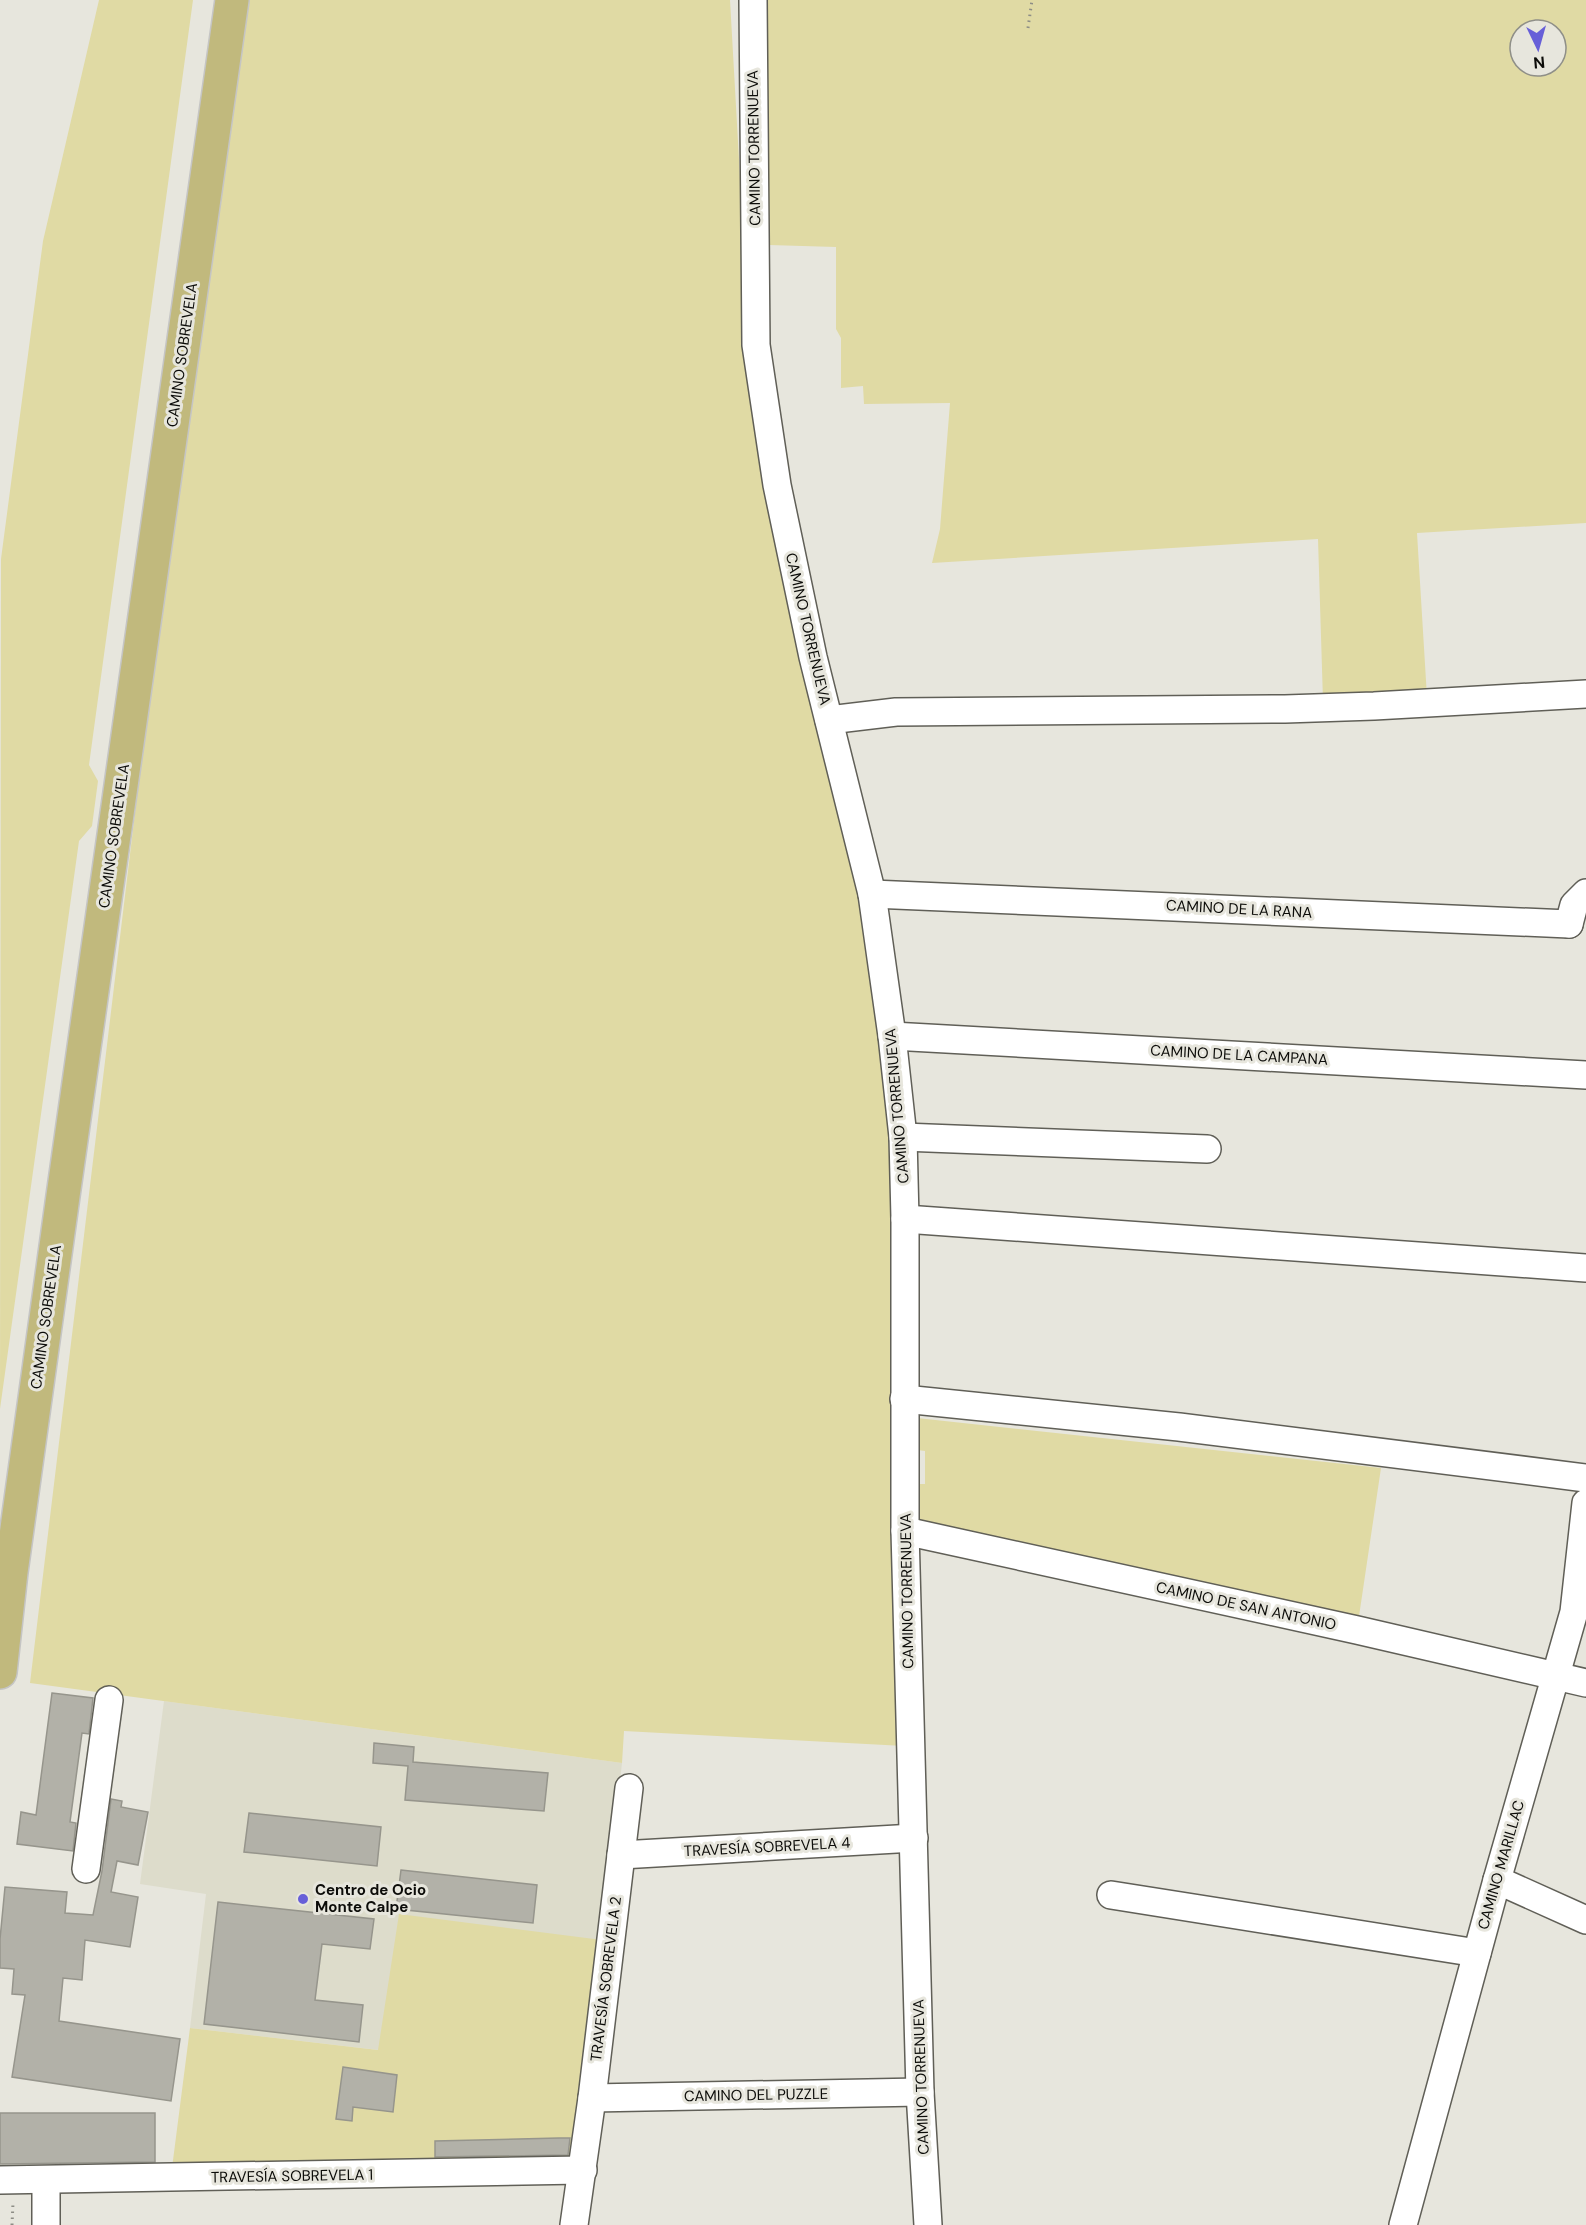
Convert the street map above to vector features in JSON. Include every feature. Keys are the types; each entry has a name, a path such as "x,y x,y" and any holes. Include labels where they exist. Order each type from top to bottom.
{"main road":[{"name":"CAMINO SOBREVELA","path":"0,1672 11,1572 55,1254 232,0"}],"street":[{"name":"CAMINO TORRENUEVA","path":"753,0 756,345 777,485 829,720 872,894 892,1036 903,1137 905,1531 920,2092 928,2225"},
{"path":"829,720 896,712 1285,709 1586,694"},
{"name":"CAMINO DE LA RANA","path":"872,894 1578,931 1574,905 1586,894"},
{"name":"CAMINO DE LA CAMPANA","path":"892,1036 1586,1075"},
{"path":"903,1137 1207,1149"},
{"path":"905,1219 1586,1268"},
{"path":"904,1400 1179,1427 1586,1478"},
{"name":"CAMINO MARILLAC","path":"1402,2225 1574,1612 1586,1503"},
{"name":"CAMINO DE SAN ANTONIO","path":"905,1531 1357,1630 1586,1683"},
{"path":"87,1869 109,1700"},
{"name":"TRAVESÍA SOBREVELA 2","path":"574,2225 583,2170 629,1788"},
{"name":"TRAVESÍA SOBREVELA 4","path":"621,1855 914,1838"},
{"path":"1497,1880 1586,1920"},
{"path":"1111,1895 1477,1953"},
{"name":"CAMINO DEL PUZZLE","path":"592,2098 920,2092"},
{"name":"TRAVESÍA SOBREVELA 1","path":"0,2180 583,2170"},
{"path":"46,2180 46,2225"}],"path":[{"path":"1028,28 1032,0"}],"shaded area":[{"path":"99,0 193,0 89,765 98,781 92,826 79,841 0,1409 1,559 43,241"},
{"path":"249,0 730,0 745,266 781,554 803,675 858,889 885,1086 895,1208 904,1746 624,1731 622,1763 30,1683 138,788"},
{"path":"767,0 1586,0 1586,523 1417,533 1427,697 1323,701 1318,539 932,563 940,529 950,403 864,404 863,386 841,388 841,338 836,329 836,247 769,245"},
{"path":"917,1418 1381,1468 1358,1623 919,1525 917,1484 925,1484 925,1451 917,1450"},
{"path":"164,1701 622,1763 602,1940 379,2050 190,2028 206,1894 140,1884"},
{"path":"399,1914 602,1940 577,2155 567,2163 172,2168 190,2028 378,2050"}],"building":[{"path":"52,1693 93,1698 89,1734 82,1733 70,1822 76,1823 73,1851 17,1844 21,1812 36,1815"},
{"path":"374,1743 414,1747 413,1762 548,1773 544,1811 405,1800 408,1766 373,1763"},
{"path":"111,1799 122,1801 121,1807 148,1812 138,1865 117,1861 111,1892 138,1897 130,1947 85,1940 82,1980 63,1978 59,2021 180,2039 171,2101 12,2077 25,1995 12,1994 14,1969 0,1968 5,1887 67,1892 65,1913 93,1915 102,1871"},
{"path":"249,1813 381,1827 377,1866 244,1852"},
{"path":"401,1870 537,1885 533,1923 396,1909"},
{"path":"218,1902 374,1919 370,1949 322,1944 315,2000 363,2005 359,2042 204,2024"},
{"path":"343,2067 397,2075 393,2112 353,2107 352,2121 336,2119"},
{"path":"0,2113 155,2113 155,2162 0,2164"},
{"path":"570,2138 568,2155 435,2157 435,2141"}],"place":[{"name":"Centro de Ocio Monte Calpe","path":"303,1899"}]}
